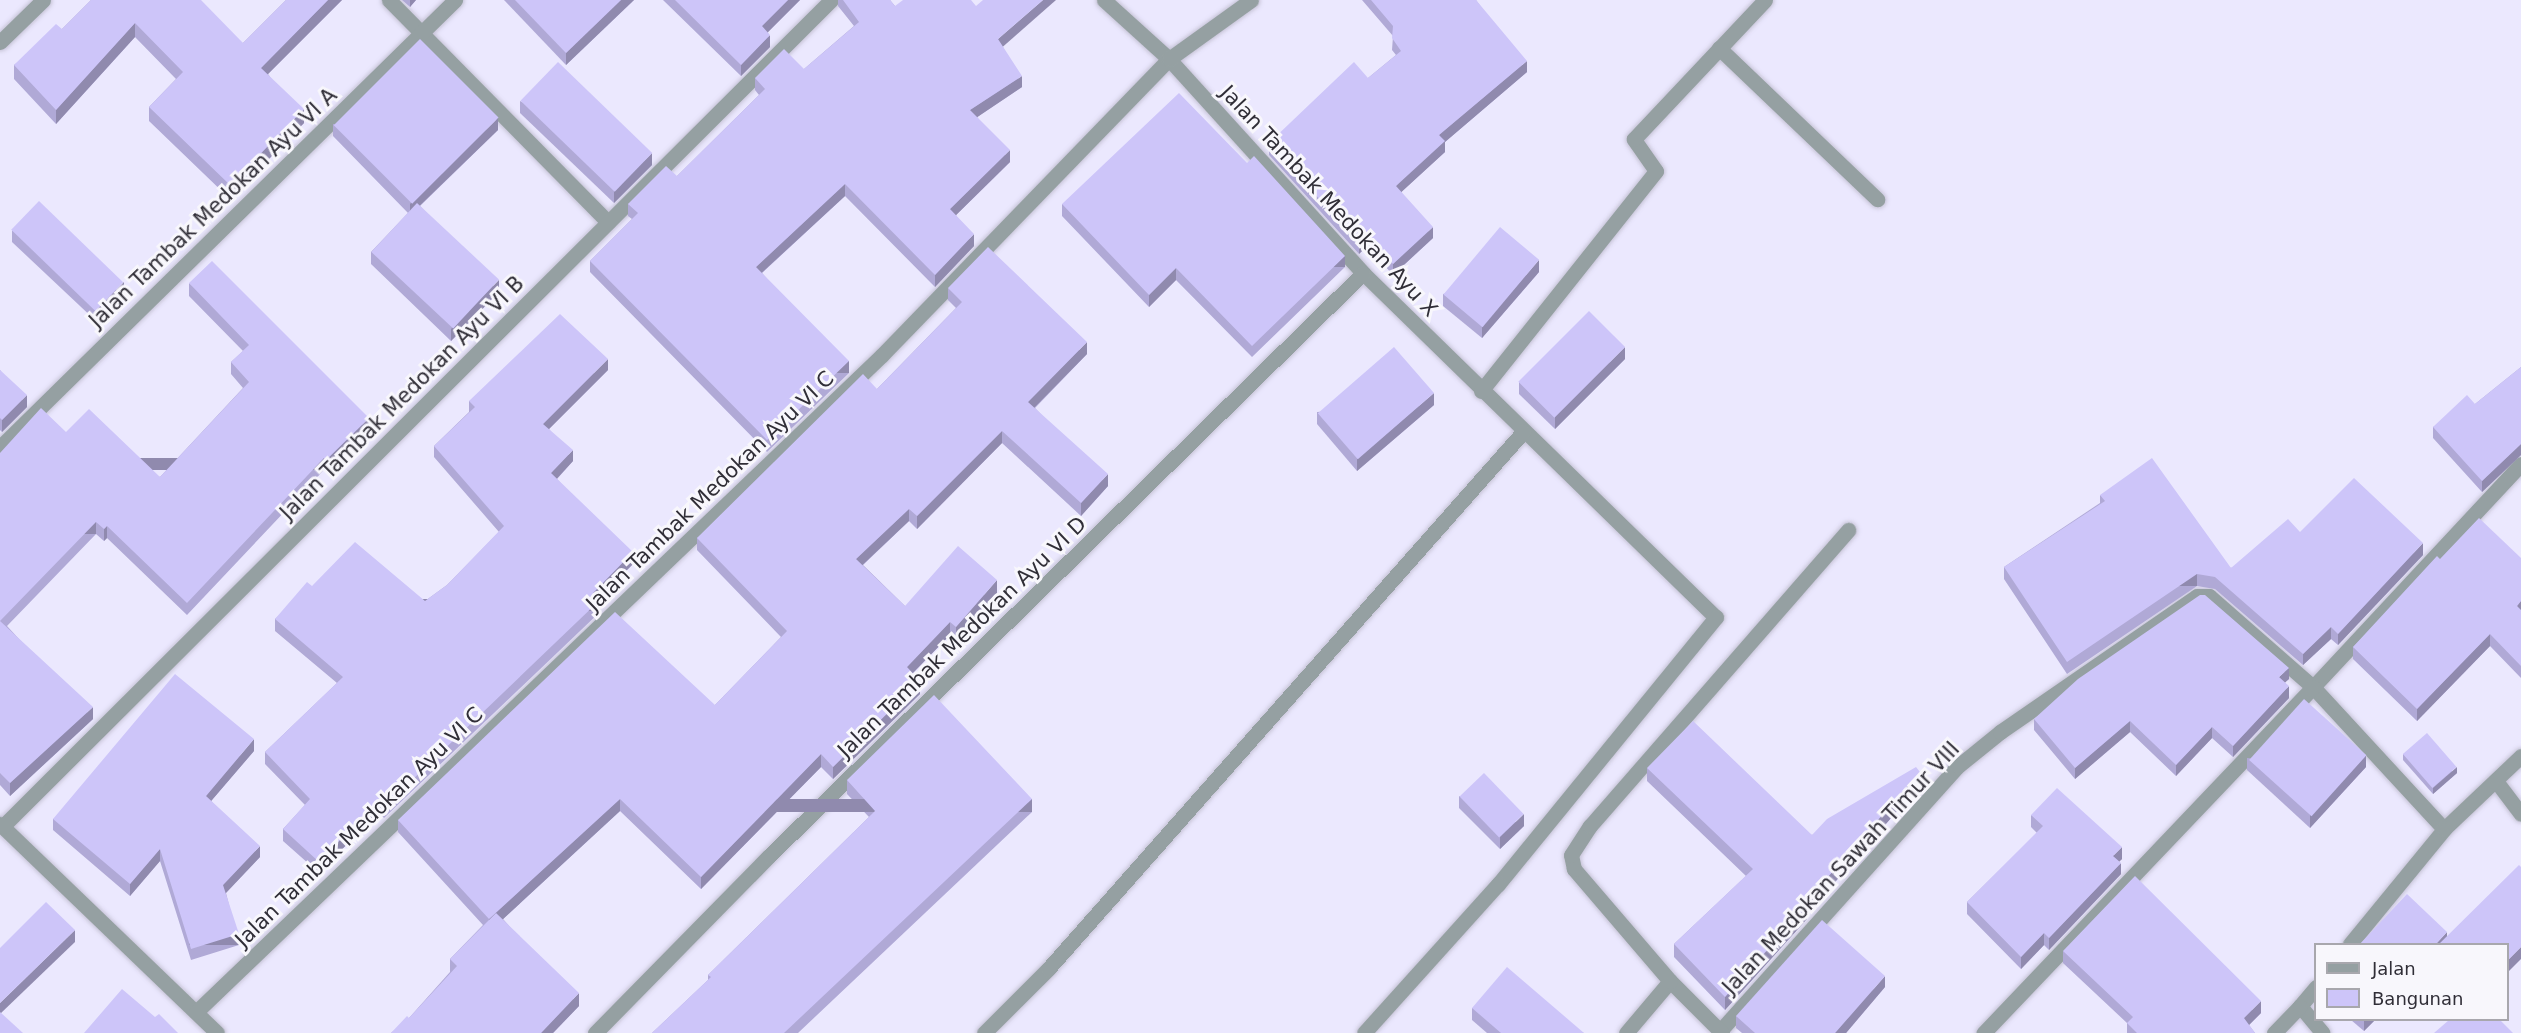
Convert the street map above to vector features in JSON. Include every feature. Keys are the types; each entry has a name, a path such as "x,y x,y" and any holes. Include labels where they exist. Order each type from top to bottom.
{"street":[{"path":"0,42 43,0"},
{"path":"389,0 608,222"},
{"name":"Jalan Tambak Medokan Ayu VI A","path":"0,447 455,0"},
{"name":"Jalan Tambak Medokan Ayu VI B","path":"1,825 831,0"},
{"name":"Jalan Tambak Medokan Ayu X","path":"1104,0 1169,59 1363,273 1523,432 1716,616 1498,884 1364,1033"},
{"name":"Jalan Tambak Medokan Ayu VI C","path":"196,1012 882,355 1169,59 1251,0"},
{"path":"1481,391 1656,171 1635,138 1765,0"},
{"path":"1719,48 1877,199"},
{"name":"Jalan Tambak Medokan Ayu VI D","path":"595,1033 769,856 1363,273"},
{"path":"984,1033 1048,969 1523,432"},
{"path":"1983,1033 2313,687 2521,464"},
{"name":"Jalan Medokan Sawah Timur VIII","path":"1848,530 1573,850 1574,869 1670,981 1721,1032 1958,766 2000,732 2197,596 2209,596 2313,687 2444,829"},
{"path":"2352,943 2444,829 2521,756"},
{"path":"2496,781 2521,814"},
{"path":"1,825 217,1033"},
{"path":"1626,1033 1670,981"},
{"path":"2274,1033 2314,989"},
{"path":"2300,1006 2323,1033"}],"building":[{"path":"91,0 201,0 243,43 286,0 328,0 261,68 304,109 230,185 149,107 183,72 135,23 56,110 14,65 56,24 62,29"},
{"path":"515,0 621,0 566,53"},
{"path":"675,0 788,0 762,26 770,35 741,65"},
{"path":"843,0 890,0 895,6 903,0 971,0 976,6 983,0 1043,0 998,39 1022,76 970,110 1010,150 950,209 974,234 935,275 845,184 756,267 849,361 767,440 590,261 638,213 628,204 666,166 677,176 765,89 755,78 784,49 804,69 859,22"},
{"path":"1371,0 1476,0 1527,61 1439,135 1445,141 1396,186 1433,227 1393,264 1367,235 1359,243 1269,143 1354,62 1368,78 1401,51 1392,38 1393,26"},
{"path":"420,39 498,117 412,204 334,125"},
{"path":"558,62 652,153 615,192 520,101"},
{"path":"1179,93 1247,163 1254,156 1345,256 1252,346 1176,268 1149,295 1062,204"},
{"path":"39,201 123,282 95,311 11,230"},
{"path":"417,203 499,279 453,328 371,252"},
{"path":"1500,227 1539,260 1483,327 1443,294"},
{"path":"988,247 1087,342 1028,402 1108,474 1081,503 1002,431 917,516 909,509 856,559 905,606 958,546 997,580 956,627 950,622 907,667 920,681 833,767 821,754 701,877 620,799 489,919 398,820 615,612 715,705 787,631 697,538 863,374 877,389 962,302 948,288"},
{"path":"212,261 369,418 326,460 324,458 187,603 107,526 104,529 96,522 0,621 0,453 41,408 66,432 89,409 160,477 249,382 231,362 249,345 189,283"},
{"path":"1589,311 1625,347 1554,418 1518,382"},
{"path":"560,314 608,359 543,424 573,450 551,473 633,552 593,593 601,599 384,807 380,802 318,861 283,829 310,799 265,752 343,677 275,619 307,582 312,586 355,542 425,601 447,585 504,526 434,446 475,407 469,401"},
{"path":"1394,347 1434,393 1358,459 1318,413"},
{"path":"2521,367 2521,444 2482,481 2433,427 2467,395 2475,404"},
{"path":"0,370 27,395 2,420 0,418"},
{"path":"2152,458 2231,568 2288,519 2300,532 2354,478 2423,543 2338,634 2331,627 2303,654 2215,577 2197,574 2067,662 2004,567 2105,501 2100,495"},
{"path":"2479,518 2521,558 2521,601 2517,606 2521,610 2521,666 2490,634 2417,709 2353,647 2437,556 2440,559"},
{"path":"2200,595 2205,595 2289,668 2279,677 2289,686 2233,746 2212,727 2176,765 2130,721 2075,768 2034,719 2078,679"},
{"path":"0,621 93,707 10,783 0,773"},
{"path":"175,674 254,739 206,796 260,846 223,885 239,934 191,949 160,849 130,884 53,819"},
{"path":"934,695 1032,799 784,1033 652,1033 711,977 708,975 875,811 847,780"},
{"path":"2304,699 2366,755 2312,816 2249,760"},
{"path":"1693,721 1812,835 1827,819 1916,767 1920,772 1805,903 1807,906 1725,997 1674,944 1753,869 1647,768"},
{"path":"2427,733 2457,767 2432,788 2403,754"},
{"path":"1484,773 1524,814 1499,838 1460,797"},
{"path":"2057,788 2122,847 2113,856 2121,863 2049,938 2044,933 2021,957 1967,902 2043,826 2031,815"},
{"path":"2519,865 2521,867 2521,947 2509,959 2509,943 2440,943"},
{"path":"2135,876 2261,1001 2244,1018 2255,1033 2137,1033 2127,1023 2133,1017 2063,951"},
{"path":"2407,894 2447,932 2437,943 2361,943"},
{"path":"46,902 75,930 0,1003 0,948"},
{"path":"496,913 579,993 541,1033 391,1033 407,1016 409,1018 457,966 450,959"},
{"path":"1822,920 1885,976 1835,1033 1755,1033 1736,1016"},
{"path":"1507,967 1584,1033 1501,1033 1472,1008"},
{"path":"122,989 155,1017 159,1014 178,1033 84,1033"},
{"path":"0,1012 23,1033 0,1033"},
{"path":"2448,1021 2501,1021 2513,1033 2434,1033"}]}
